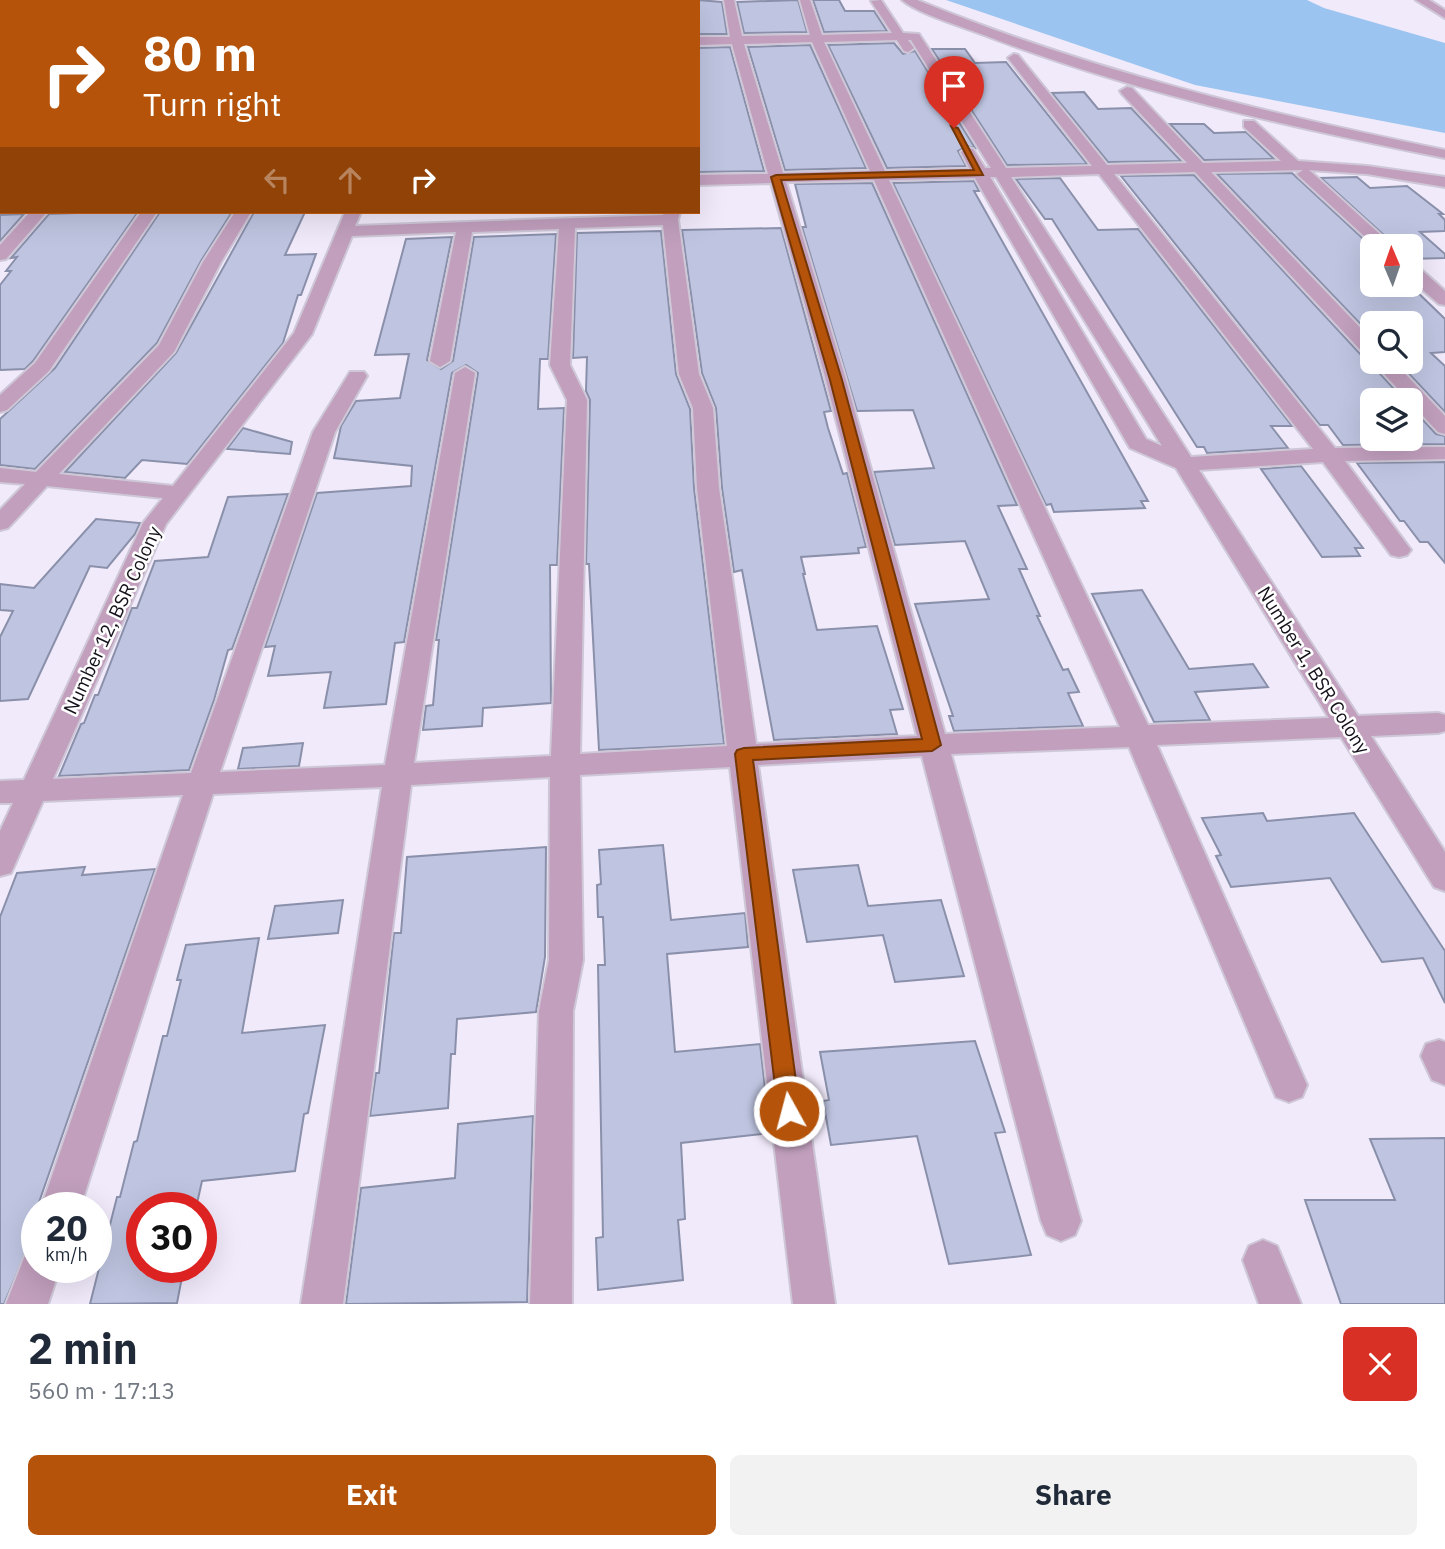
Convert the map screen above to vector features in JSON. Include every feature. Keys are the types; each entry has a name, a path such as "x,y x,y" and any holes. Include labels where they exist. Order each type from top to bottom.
{"street":[{"path":"729,0 737,40 836,380 1061,1221"},
{"path":"805,0 817,39 1138,736 1289,1085"},
{"path":"907,0 970,26 1103,73 1304,125 1445,154"},
{"path":"1421,0 1445,15"},
{"path":"876,1 902,37 934,93"},
{"path":"700,41 915,36 1138,443 1184,464 1329,455 1445,453"},
{"path":"1014,58 1329,455 1399,550"},
{"path":"1127,90 1360,338"},
{"path":"1249,124 1306,169 1373,234"},
{"path":"960,139 993,177"},
{"path":"700,180 777,182 1306,169 1367,170 1445,182"},
{"name":"Number 1, BSR Colony","path":"993,177 1184,464 1445,877"},
{"path":"1417,178 1445,201"},
{"path":"700,188 777,182"},
{"path":"0,255 36,214"},
{"path":"0,406 43,367 148,214"},
{"path":"0,523 167,348 212,262 242,214"},
{"path":"349,221 465,227 567,224 671,216 690,374 703,408 708,488 814,1304"},
{"name":"Number 12, BSR Colony","path":"0,864 155,523 303,334 349,221"},
{"path":"551,1304 556,1011 566,960 565,766 577,400 560,365 567,224"},
{"path":"440,361 465,227"},
{"path":"1423,281 1445,300"},
{"path":"322,1304 398,775 465,373"},
{"path":"1394,374 1445,428"},
{"path":"65,1192 202,782 324,432 357,376"},
{"path":"0,475 178,493"},
{"path":"0,792 398,775 744,754 1438,723"},
{"path":"1263,1260 1280,1304"},
{"path":"27,1304 34,1283"}],"water":[{"path":"946,0 1307,0 1324,8 1445,43 1445,133 1195,85"}],"building":[{"path":"700,0 722,2 727,34 700,34"},
{"path":"798,0 807,32 744,33 737,2"},
{"path":"813,0 839,0 845,11 874,11 887,31 824,32"},
{"path":"894,43 903,54 915,51 975,148 967,146 958,151 966,166 887,168 828,45"},
{"path":"810,45 866,168 785,170 748,47"},
{"path":"730,47 764,171 700,172 700,48"},
{"path":"932,49 965,49 975,63 1006,62 1087,164 1007,165"},
{"path":"1084,92 1098,109 1131,108 1181,161 1108,162 1052,93"},
{"path":"1170,124 1204,124 1214,133 1246,132 1274,159 1204,160"},
{"path":"1292,173 1360,236 1360,298 1423,298 1445,319 1445,352 1431,353 1445,366 1445,412 1409,374 1423,374 1423,311 1360,311 1360,323 1217,174"},
{"path":"1194,175 1360,354 1360,374 1380,374 1393,388 1360,388 1360,445 1343,445 1328,425 1320,425 1121,176"},
{"path":"1357,177 1370,188 1407,186 1443,214 1439,214 1445,220 1445,231 1383,234 1321,178"},
{"path":"1060,178 1098,230 1138,229 1292,426 1271,426 1288,448 1207,453 1204,447 1197,447 1052,219 1045,219 1016,179"},
{"path":"974,181 979,191 974,191 1148,501 1141,501 1145,508 1054,512 1051,504 1046,505 893,183"},
{"path":"872,183 1017,505 998,506 1027,569 1019,569 1040,616 1037,616 1063,670 1068,669 1079,692 1068,693 1083,726 954,731 949,716 953,716 915,604 989,599 965,541 895,545 874,472 934,468 913,410 857,411 802,227 806,227 795,184"},
{"path":"24,214 0,241 0,215"},
{"path":"49,214 137,214 33,361 25,369 0,370 0,285 11,271 6,271 17,257 11,258"},
{"path":"159,214 231,214 201,261 157,343 35,469 0,465 0,419 55,368"},
{"path":"253,214 304,214 285,255 316,254 301,295 298,295 283,343 187,464 142,460 125,478 65,472 176,353"},
{"path":"781,228 831,411 824,412 828,428 843,474 847,473 866,547 858,548 859,553 801,557 803,574 817,630 877,626 903,709 890,710 897,734 774,740 742,570 734,572 722,488 716,408 702,373 682,230"},
{"path":"661,231 676,374 690,409 694,488 724,744 599,750 589,564 586,564 590,400 586,391 587,357 573,358 577,233"},
{"path":"556,234 548,359 540,359 538,409 564,408 557,565 550,565 551,703 483,708 482,726 423,730 426,706 433,705 439,640 436,640 478,373 466,365 452,373 404,642 395,643 386,704 324,708 331,672 268,676 275,646 265,647 317,493 411,486 412,466 334,458 341,426 356,401 400,398 409,354 375,355 406,239 452,237 427,360 441,369 453,361 474,237"},
{"path":"1423,235 1445,254 1445,258 1423,259"},
{"path":"1423,420 1436,434 1445,436 1445,444 1423,444"},
{"path":"243,428 292,442 290,454 227,449"},
{"path":"1445,462 1445,563 1428,542 1420,542 1404,521 1400,521 1357,463"},
{"path":"1301,466 1363,548 1355,548 1360,556 1322,557 1261,469"},
{"path":"288,494 232,649 228,650 214,700 189,770 59,776 81,724 84,723 95,695 98,695 132,608 137,608 155,561 208,557 228,497"},
{"path":"96,519 140,523 135,534 107,568 90,566 28,699 0,701 0,637 13,611 0,610 0,584 34,588"},
{"path":"1142,590 1189,669 1253,664 1268,687 1195,692 1210,720 1154,722 1092,594"},
{"path":"303,743 299,766 238,769 243,748"},
{"path":"1263,813 1267,821 1354,813 1445,951 1445,1003 1423,958 1382,962 1330,878 1231,887 1216,856 1221,855 1202,818"},
{"path":"663,845 671,920 745,913 748,947 667,954 675,1052 760,1044 770,1133 681,1143 685,1219 678,1220 683,1280 598,1290 596,1238 603,1237 598,965 605,965 603,917 598,917 597,885 601,884 599,850"},
{"path":"546,847 545,957 536,1012 457,1019 455,1054 451,1054 448,1108 370,1116 376,1073 379,1073 394,933 401,933 407,857"},
{"path":"858,865 868,906 941,900 964,976 895,982 883,935 807,942 793,870"},
{"path":"85,867 82,875 155,869 43,1192 21,1192 21,1264 4,1304 0,1304 0,917 17,873"},
{"path":"343,900 338,933 268,939 275,906"},
{"path":"259,938 242,1033 325,1025 308,1113 304,1114 295,1171 202,1181 200,1192 126,1192 126,1283 181,1283 177,1303 90,1304 95,1283 112,1283 112,1217 134,1142 137,1141 163,1036 167,1036 181,980 177,980 186,945"},
{"path":"975,1041 1005,1132 995,1133 1031,1255 949,1264 917,1136 831,1145 823,1101 829,1100 820,1052"},
{"path":"533,1116 527,1302 346,1304 361,1188 455,1178 458,1124"},
{"path":"1445,1138 1445,1304 1341,1304 1305,1200 1395,1200 1370,1139"}],"route":[{"path":"789,1111 744,754 932,745 836,380 776,177 980,173 954,128"}]}
